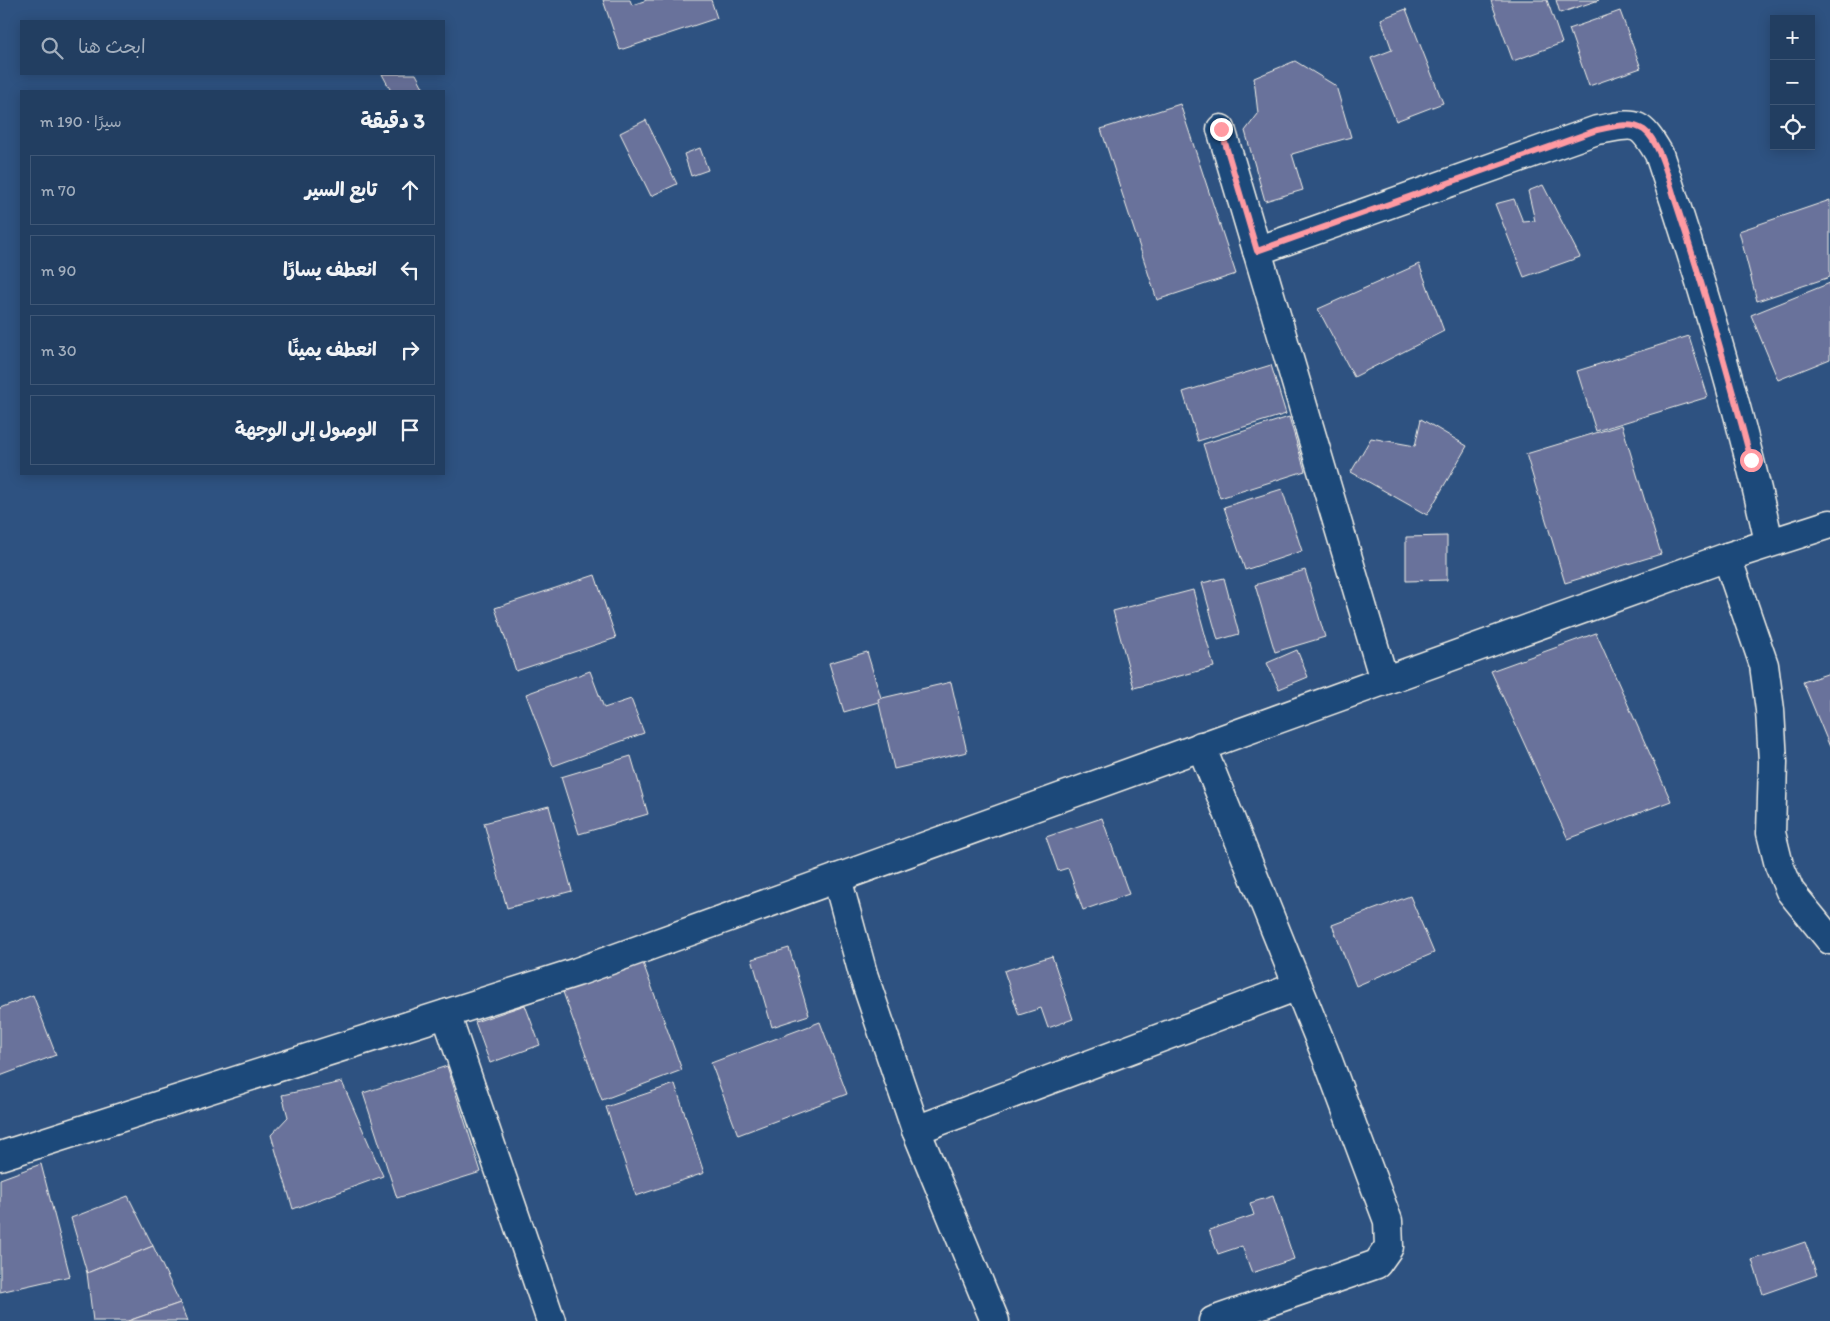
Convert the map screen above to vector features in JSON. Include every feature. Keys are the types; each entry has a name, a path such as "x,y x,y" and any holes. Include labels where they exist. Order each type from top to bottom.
{"street":[{"path":"1257,251 1597,130 1632,124 1646,132 1659,154 1724,357 1751,460 1769,542"},
{"path":"1221,129 1384,680"},
{"path":"0,1156 577,972 1727,557 1830,524"},
{"path":"1727,557 1764,665 1770,710 1773,762 1771,833 1779,865 1790,891 1830,940"},
{"path":"1201,746 1298,986 1388,1221 1389,1247 1377,1264 1213,1321"},
{"path":"837,878 863,974 916,1130 996,1321"},
{"path":"916,1130 1298,986"},
{"path":"446,1014 551,1321"}],"building":[{"path":"603,0 630,0 632,5 647,0 711,0 717,18 620,50"},
{"path":"1547,0 1562,43 1513,61 1491,1"},
{"path":"1556,0 1599,0 1560,13"},
{"path":"1406,9 1443,103 1396,121 1371,58 1392,50 1381,19"},
{"path":"1620,11 1641,68 1589,86 1569,29"},
{"path":"1295,61 1336,86 1351,137 1292,154 1303,190 1265,201 1245,131 1258,114 1254,78"},
{"path":"383,75 417,75 424,90 390,90"},
{"path":"1180,104 1236,274 1157,300 1101,129"},
{"path":"646,120 677,184 651,196 620,133"},
{"path":"700,148 708,170 691,176 684,154"},
{"path":"1543,185 1580,257 1524,277 1495,204 1514,199 1523,222 1535,221 1528,191"},
{"path":"1830,200 1830,277 1757,301 1739,231"},
{"path":"1419,264 1444,331 1354,377 1318,309"},
{"path":"1830,283 1830,359 1778,380 1751,315"},
{"path":"1689,336 1708,397 1596,431 1577,371"},
{"path":"1271,365 1286,414 1198,441 1183,392"},
{"path":"1289,417 1305,471 1220,498 1203,444"},
{"path":"1421,419 1467,446 1427,515 1351,472 1371,438 1415,446"},
{"path":"1622,425 1661,554 1565,583 1526,454"},
{"path":"1282,489 1302,551 1245,570 1224,507"},
{"path":"1447,536 1447,580 1406,581 1406,537"},
{"path":"1305,570 1325,637 1275,652 1255,585"},
{"path":"595,575 616,638 516,671 495,608"},
{"path":"1224,578 1239,634 1218,640 1202,583"},
{"path":"1193,590 1214,667 1134,688 1113,611"},
{"path":"1596,633 1671,801 1568,839 1491,671"},
{"path":"1297,650 1308,677 1279,689 1267,663"},
{"path":"867,652 882,701 844,712 829,663"},
{"path":"590,671 604,708 631,699 644,733 553,766 526,694"},
{"path":"1830,673 1830,747 1803,682"},
{"path":"951,682 967,752 894,769 878,699"},
{"path":"631,756 648,814 579,834 561,777"},
{"path":"549,806 572,891 507,908 484,823"},
{"path":"1102,818 1129,894 1083,910 1068,868 1058,871 1046,837"},
{"path":"1410,896 1434,953 1356,986 1332,925"},
{"path":"789,948 809,1015 772,1027 752,959"},
{"path":"1052,956 1073,1019 1048,1028 1041,1008 1019,1015 1004,971"},
{"path":"643,963 682,1070 602,1100 563,992"},
{"path":"33,995 56,1055 0,1076 0,1008"},
{"path":"525,1005 540,1045 490,1063 475,1022"},
{"path":"820,1022 847,1094 738,1135 711,1063"},
{"path":"447,1066 481,1172 397,1198 363,1093"},
{"path":"342,1082 383,1176 293,1209 271,1135 288,1117 282,1095"},
{"path":"675,1084 704,1173 636,1196 606,1107"},
{"path":"41,1164 70,1276 0,1292 0,1179"},
{"path":"128,1196 153,1246 87,1273 71,1218"},
{"path":"1273,1196 1294,1259 1252,1273 1242,1246 1218,1254 1209,1230 1254,1215 1250,1203"},
{"path":"1805,1242 1817,1275 1763,1294 1752,1260"},
{"path":"153,1246 180,1303 128,1321 93,1321 87,1273"},
{"path":"180,1303 187,1321 128,1321"}],"route":[{"path":"1221,129 1257,251 1597,130 1632,124 1646,132 1659,154 1689,243 1724,357 1751,460"}]}
